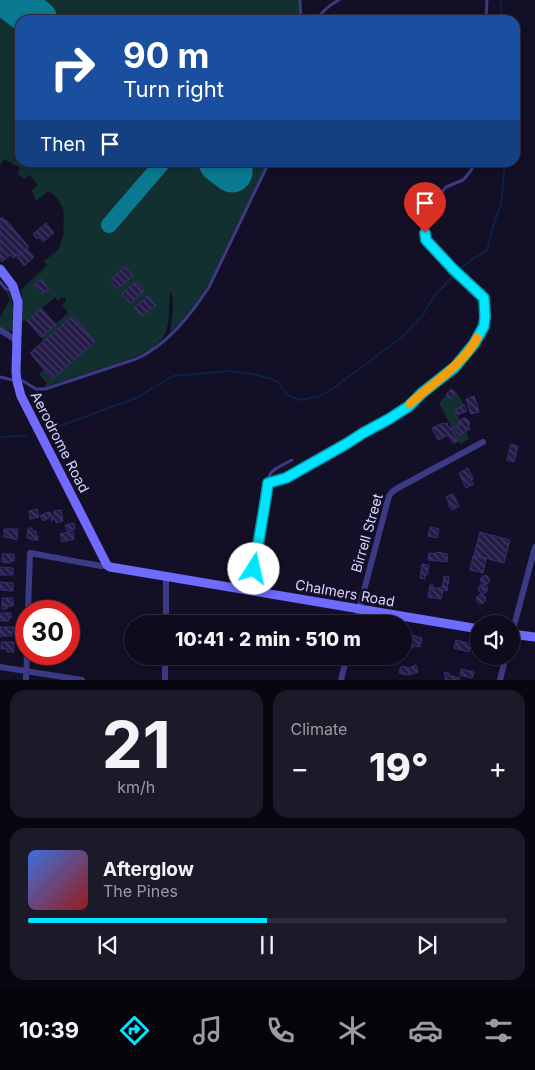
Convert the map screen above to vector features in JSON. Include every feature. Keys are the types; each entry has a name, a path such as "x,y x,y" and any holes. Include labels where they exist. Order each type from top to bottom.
{"street":[{"name":"Aerodrome Road","path":"1,275 11,283 16,293 18,308 17,382 19,392 107,565"},
{"path":"0,330 11,336 14,340 17,355"},
{"name":"Birrell Street","path":"357,615 389,496 392,492 483,442"},
{"path":"250,591 266,497"},
{"path":"517,615 535,547"},
{"name":"Chalmers Road","path":"28,600 30,554 101,566 107,565 114,568 166,577 470,628"},
{"path":"166,577 166,615"},
{"path":"520,636 535,637"},
{"path":"26,680 27,665"},
{"path":"165,665 165,680"},
{"path":"341,680 345,665"},
{"path":"500,680 504,665"},
{"path":"0,666 82,680"}],"lane":[{"path":"300,0 301,15"},
{"path":"320,15 339,0"},
{"path":"486,0 486,15"},
{"path":"0,378 17,382 23,381 36,389 45,389 148,354 163,342 192,312 209,287 267,167"},
{"path":"268,483 286,478 409,406 422,393 455,367 474,344 484,326 484,298 426,240 425,221 428,209 446,187 463,180 472,167"},
{"path":"266,497 269,475 272,470 292,460"}],"green space":[{"path":"0,0 299,0 300,15 15,15 15,165 4,159 0,165"},
{"path":"18,167 265,167 211,279 193,308 170,333 173,310 172,292 170,294 166,333 156,345 135,357 45,387 47,383 39,374 45,369 44,341 41,337 68,313 62,305 67,298 62,297 58,301 55,297 27,321 22,321 21,290 47,265 44,261 58,250 64,234 64,216 63,208 50,192 35,200 32,190 38,185 30,175 24,179 17,174 20,168"},
{"path":"6,291 10,292 13,308 13,330 9,332 0,327 0,317 10,300"},
{"path":"457,392 464,405 455,410 460,424 454,427 459,435 466,431 469,439 460,444 439,403 446,395 451,399"}],"building":[{"path":"2,217 29,247 13,258 10,255 2,262 0,260 0,219"},
{"path":"46,223 54,233 43,242 33,234"},
{"path":"27,249 34,257 24,266 17,257"},
{"path":"125,267 133,276 117,289 110,280"},
{"path":"41,279 49,289 42,294 34,285"},
{"path":"136,281 144,291 130,303 122,294"},
{"path":"148,296 156,305 142,317 134,308"},
{"path":"41,308 56,325 41,337 27,321"},
{"path":"73,316 95,342 52,379 30,353"},
{"path":"451,389 456,393 451,399 446,395"},
{"path":"474,396 479,412 471,414 466,399"},
{"path":"464,405 467,411 458,415 455,410"},
{"path":"464,418 468,420 470,429 459,435 454,427 460,424 458,421"},
{"path":"447,423 449,428 451,427 458,441 453,443 448,435 438,440 432,428"},
{"path":"511,444 518,446 514,462 507,460"},
{"path":"468,468 474,484 466,488 459,473"},
{"path":"453,494 459,506 452,510 448,505 450,505 446,497"},
{"path":"37,509 39,517 30,519 29,511"},
{"path":"61,510 63,521 56,523 55,518 52,521 54,511"},
{"path":"50,512 52,516 43,521 40,516"},
{"path":"74,523 75,529 67,531 65,525"},
{"path":"430,527 439,529 437,538 428,536"},
{"path":"28,528 36,531 38,540 27,538"},
{"path":"4,529 18,529 17,540 4,537"},
{"path":"73,531 74,539 62,542 60,534"},
{"path":"480,532 510,540 504,563 474,555"},
{"path":"436,552 448,554 447,562 428,560 429,553 436,554"},
{"path":"2,554 14,554 14,561 10,561 10,563 2,562"},
{"path":"473,556 486,559 483,573 470,570"},
{"path":"422,564 429,565 425,579 420,578"},
{"path":"0,567 13,568 13,575 0,575"},
{"path":"444,576 449,577 447,591 443,590 441,599 428,597 430,585 433,585 433,588 442,588"},
{"path":"485,576 489,580 485,584 481,580"},
{"path":"0,582 13,583 13,591 0,590"},
{"path":"483,585 487,589 483,593 479,589"},
{"path":"481,595 485,599 481,603 477,599"},
{"path":"2,598 13,598 13,606 7,606 7,609 2,609"},
{"path":"0,613 11,613 11,618 9,618 9,621 0,621"},
{"path":"0,627 14,627 12,636 0,636"},
{"path":"412,635 422,638 420,647 414,646 413,648"},
{"path":"456,640 470,644 469,652 454,648"},
{"path":"1,642 14,642 14,652 7,652 7,649 1,649"},
{"path":"416,665 418,672 408,675 399,673 401,666 409,668"},
{"path":"461,669 474,672 472,678 460,675"},
{"path":"445,672 449,673 448,675 460,678 459,680 445,680"}],"waterway":[{"path":"501,0 501,15"},
{"path":"47,429 136,398 173,376 230,371 253,374 278,382 287,395 301,400 320,396 402,337 423,315 433,297 458,271 472,259 487,251 501,204 505,167"},
{"path":"0,437 26,436"}],"taxiway":[{"path":"109,225 159,167"}],"runway":[{"path":"11,0 30,15"},
{"path":"226,167 232,172"}],"slow traffic":[{"path":"410,404 455,367 477,338"}],"route":[{"path":"254,569 268,483 286,478 409,406 422,393 455,367 474,344 484,326 484,298 426,240 425,233"}]}
